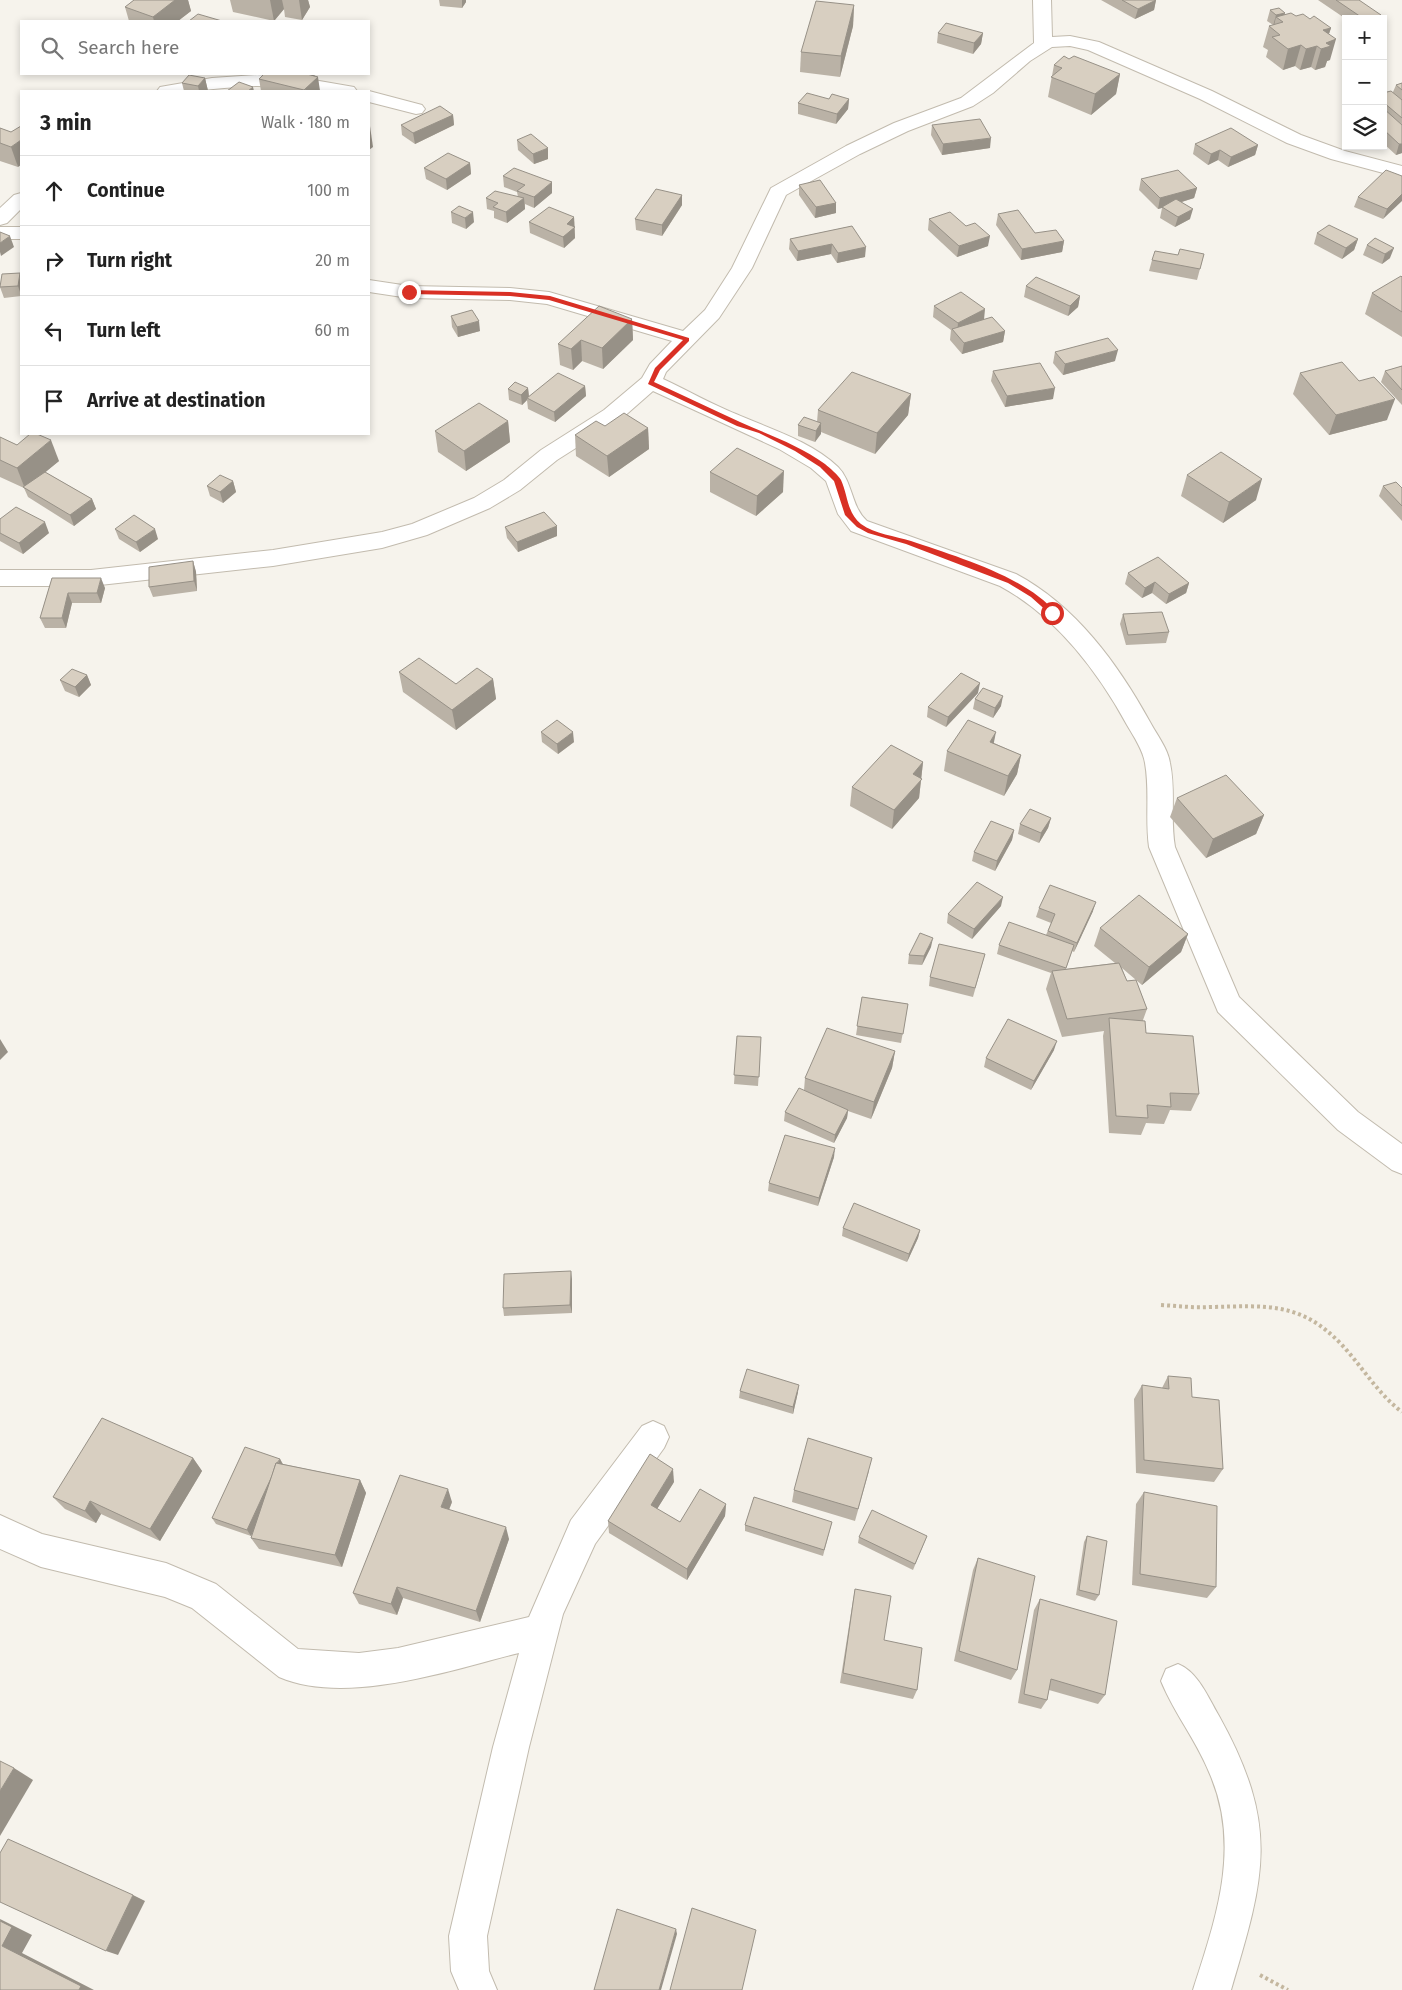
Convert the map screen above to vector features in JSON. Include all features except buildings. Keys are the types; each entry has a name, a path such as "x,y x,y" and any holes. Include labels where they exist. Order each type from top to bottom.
{"street":[{"path":"1042,0 1044,44"},
{"path":"0,578 91,578 273,558 382,540 419,530 482,503 512,485 549,456 625,406 651,382 658,369 712,314 742,268 778,192 853,150 902,127 967,102 988,90 1024,57 1044,44 1061,40 1093,46 1206,94 1294,139 1338,155 1402,172"},
{"path":"173,90 227,82 289,80 343,90"},
{"path":"370,96 416,109"},
{"path":"0,219 20,200"},
{"path":"0,233 20,233"},
{"path":"370,286 409,292 510,294 550,298 687,339"},
{"path":"651,382 740,424 762,432 797,450 822,466 837,480 849,515 859,526 870,532 908,543 1010,581 1034,596 1072,632 1126,700 1153,750 1158,763 1158,831 1162,847 1228,1004 1340,1114 1402,1161"},
{"path":"478,1990 470,1971 468,1936 511,1747 547,1612 583,1532 653,1437"},
{"path":"0,1532 41,1550 166,1580 204,1596 291,1664 322,1669 360,1670 398,1665 542,1631"},
{"path":"1178,1681 1200,1716 1228,1772 1236,1794 1244,1841 1241,1878 1235,1911 1212,1990"}],"path":[{"path":"1161,1305 1211,1307 1274,1304 1304,1314 1331,1333 1388,1403 1402,1412"}],"route":[{"path":"409,292 510,294 550,298 606,313 687,339 658,369 651,382 740,424 762,432 797,450 831,472 842,487 849,515 859,526 870,532 908,543 1010,581 1034,596 1052,613"}]}
